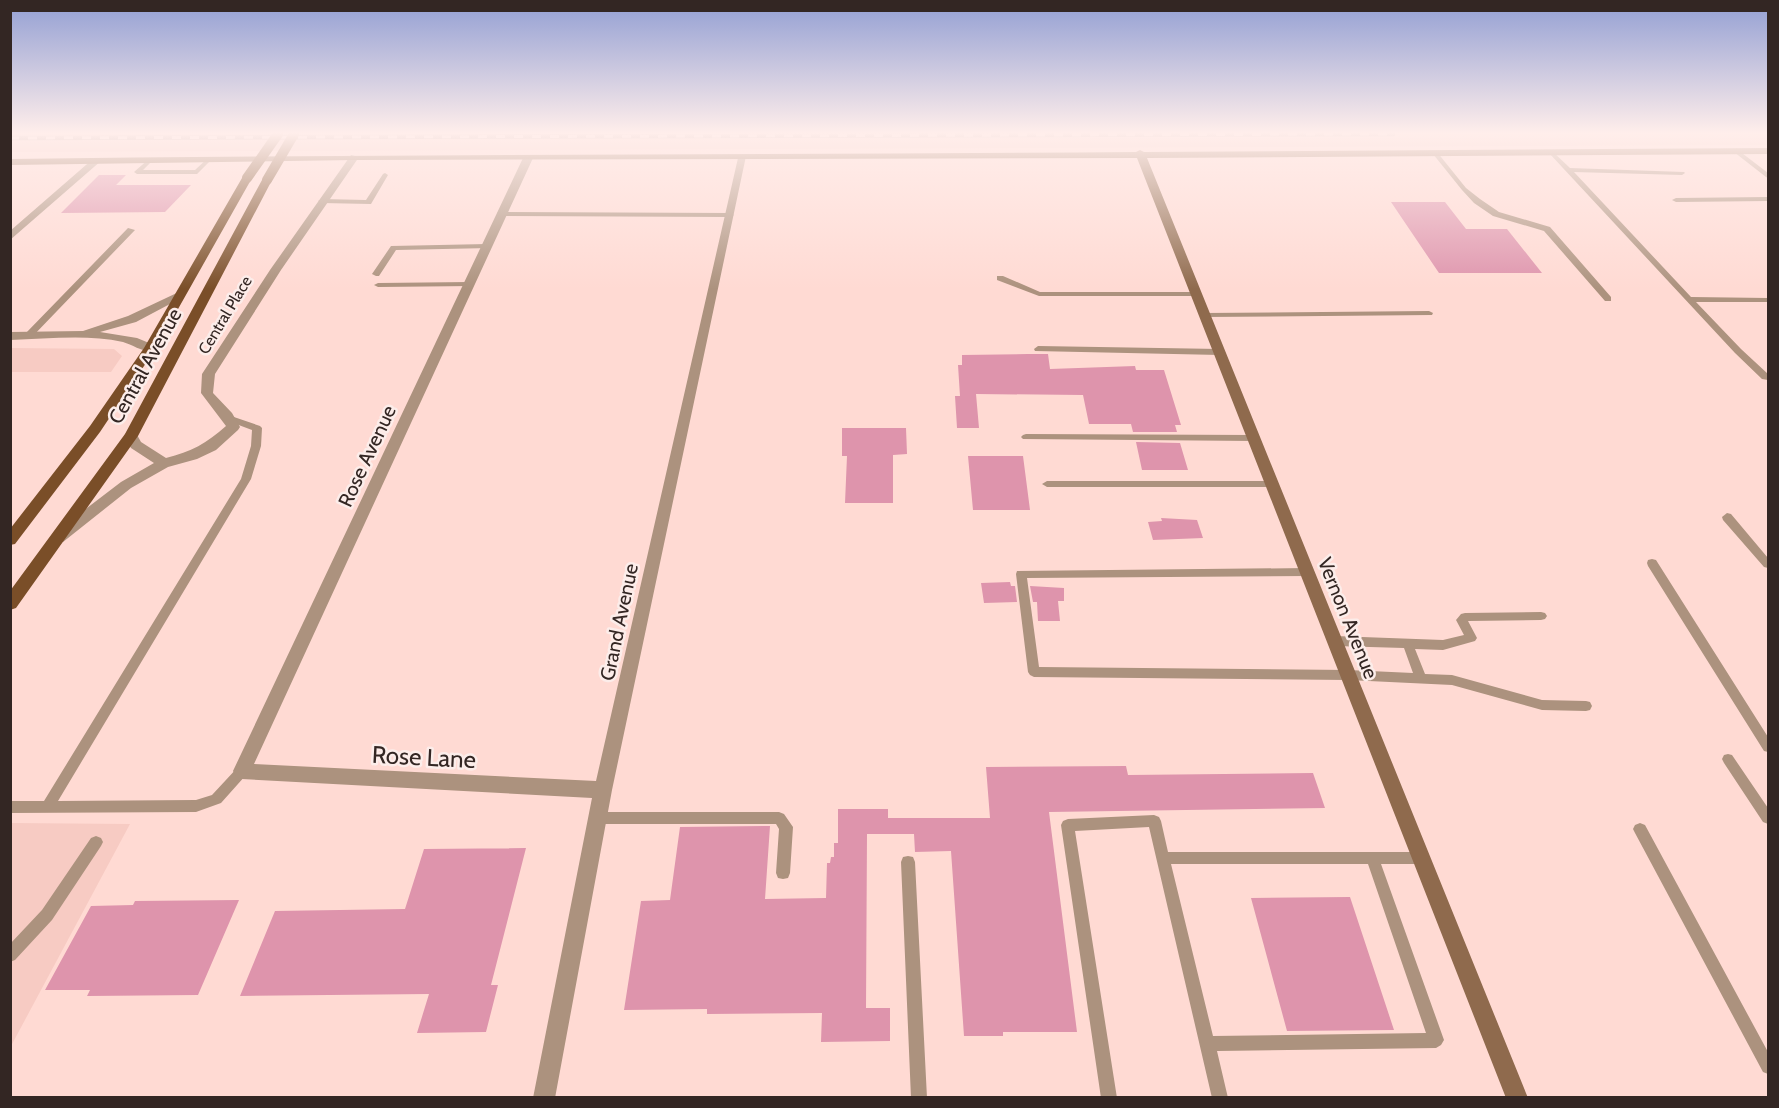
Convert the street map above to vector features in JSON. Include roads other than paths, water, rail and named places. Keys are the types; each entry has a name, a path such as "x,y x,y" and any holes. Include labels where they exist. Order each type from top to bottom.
{"main road":[{"name":"Central Avenue","path":"10,540 94,429 150,348 244,186"},
{"name":"Central Avenue","path":"10,604 131,436 264,186"}],"street":[{"path":"10,237 68,186"},
{"name":"Central Place","path":"231,419 209,396 206,388 212,370 273,269 333,186"},
{"name":"Rose Avenue","path":"242,771 515,186"},
{"name":"Grand Avenue","path":"544,1098 603,790 737,186"},
{"name":"Vernon Avenue","path":"1153,186 1517,1098"},
{"path":"80,335 132,319 181,294"},
{"path":"10,336 80,335 138,341 150,348"},
{"path":"58,539 126,485 164,463 192,456 211,447 233,427 231,419"},
{"path":"131,436 136,445 164,463"},
{"name":"Rose Lane","path":"242,771 603,790"}],"lane":[{"path":"322,201 368,202 378,186"},
{"path":"1461,186 1477,201 1496,214 1547,229 1608,299"},
{"path":"1583,186 1689,299 1767,377"},
{"path":"1676,200 1768,199"},
{"path":"501,214 730,215"},
{"path":"28,336 131,230"},
{"path":"376,274 394,248 487,246"},
{"path":"1000,278 1039,294 1196,294"},
{"path":"378,285 469,284"},
{"path":"1689,299 1768,300"},
{"path":"1204,315 1429,313"},
{"path":"1038,350 1220,352"},
{"path":"47,807 246,479 256,446 257,428 231,419"},
{"path":"1026,437 1254,438"},
{"path":"1047,484 1272,484"},
{"path":"1727,517 1768,564"},
{"path":"1652,563 1768,747"},
{"path":"1307,572 1021,574 1034,672 1348,675 1421,678 1452,680 1542,705 1586,706"},
{"path":"1335,641 1443,645 1471,638 1462,620 1465,617 1541,616"},
{"path":"1408,644 1421,678"},
{"path":"1728,759 1768,818"},
{"path":"10,807 196,806 216,799 242,771"},
{"path":"598,818 779,818 786,827 783,873"},
{"path":"1109,1098 1068,825 1154,821 1220,1098"},
{"path":"1640,829 1768,1067"},
{"path":"10,955 47,915 96,842"},
{"path":"1163,858 1422,858"},
{"path":"1208,1044 1436,1040 1372,858"},
{"path":"908,862 919,1098"}]}
